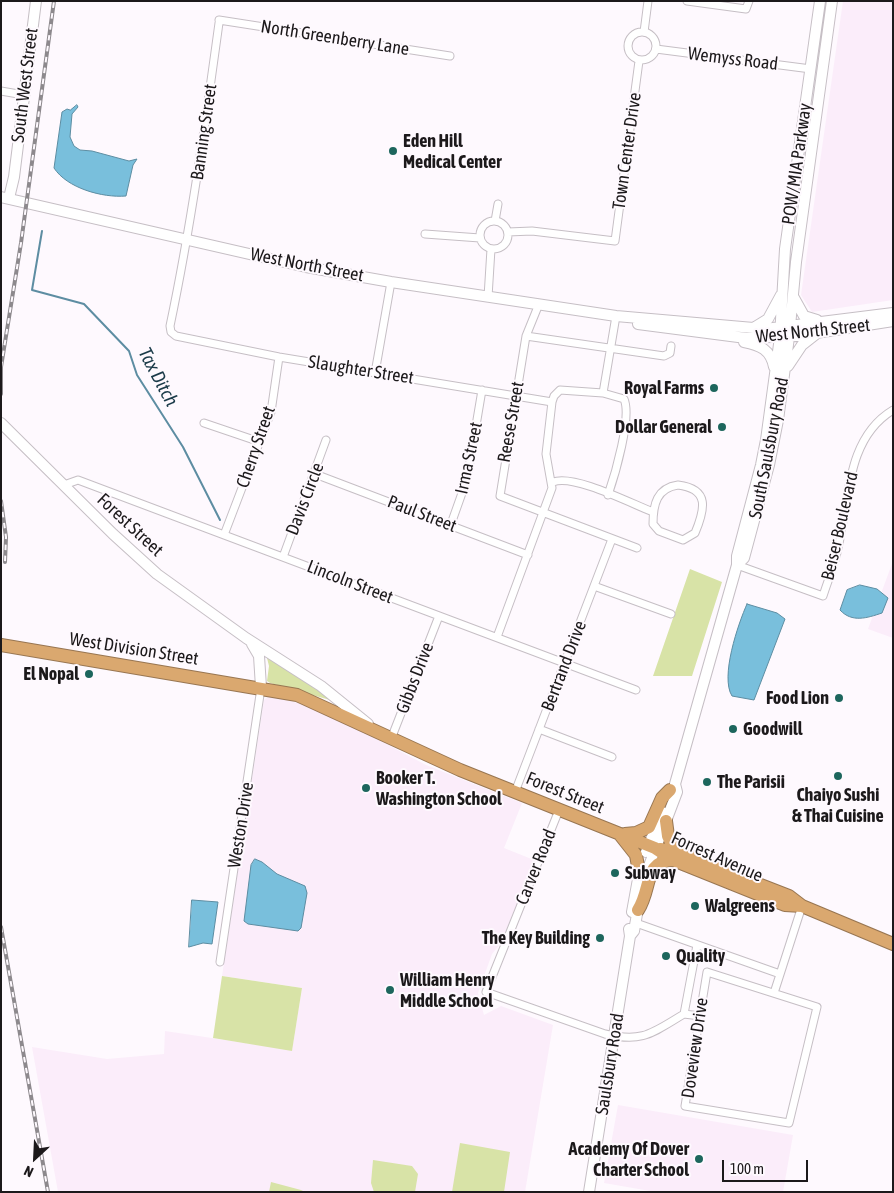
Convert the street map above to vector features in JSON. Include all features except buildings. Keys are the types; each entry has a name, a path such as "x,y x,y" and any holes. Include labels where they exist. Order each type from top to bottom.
{"highway":[{"name":"West Division Street","path":"1,645 262,687"},
{"name":"Forest Street","path":"262,687 297,695 391,739 515,792 652,847"},
{"path":"619,834 636,833 649,827 662,798 673,787"},
{"path":"638,910 645,899 655,866 674,856 666,821"},
{"path":"619,834 636,855 639,872"},
{"name":"Forrest Avenue","path":"652,847 785,905 802,906 893,944"}],"main road":[{"name":"South West Street","path":"5,198 14,177 36,1"},
{"name":"POW/MIA Parkway","path":"788,292 785,249 820,1"},
{"name":"POW/MIA Parkway","path":"785,332 788,292 832,1"},
{"path":"811,69 821,80"},
{"path":"14,177 16,187 22,193 83,215"},
{"name":"West North Street","path":"5,198 306,266 391,282 616,316 817,334 893,321"},
{"path":"748,328 757,327 768,319 788,292 804,316 811,320 831,321"},
{"name":"West North Street","path":"616,316 635,323 722,336 785,332 831,321 893,313"},
{"name":"South Saulsbury Road","path":"652,847 673,787 737,565 737,556 761,465 780,373 785,332"},
{"path":"722,336 762,347 771,357 780,373 798,350 817,334"},
{"name":"Forest Street","path":"1,423 113,534 157,574 246,638 321,686 379,733"},
{"name":"Forest Street","path":"246,638 254,646 259,656 262,687"},
{"name":"South Saulsbury Road","path":"652,847 666,821 677,792 673,787"},
{"name":"Saulsbury Road","path":"630,936 629,930 639,872 652,847"},
{"name":"Saulsbury Road","path":"589,1192 630,936 636,923 643,882 652,847"}],"street":[{"path":"644,32 648,1"},
{"path":"686,1 746,9 749,4"},
{"name":"North Greenberry Lane","path":"219,21 450,56"},
{"name":"Banning Street","path":"171,332 170,326 188,240 219,21"},
{"path":"644,32 652,36 656,49 648,59 639,61 631,56 627,44 635,33 644,32"},
{"name":"Wemyss Road","path":"656,49 811,69"},
{"name":"Town Center Drive","path":"508,232 532,231 615,241 639,61"},
{"path":"1,91 24,95"},
{"path":"495,221 498,204"},
{"path":"495,221 504,224 508,232 508,239 505,245 498,249 491,249 483,244 480,238 485,225 495,221"},
{"path":"425,234 480,238"},
{"path":"488,297 491,249"},
{"path":"375,372 391,282"},
{"name":"Reese Street","path":"539,304 526,336 500,496 637,548"},
{"path":"603,393 616,316"},
{"name":"Slaughter Street","path":"171,332 176,336 279,357 552,402"},
{"path":"526,336 664,356 670,353 671,346"},
{"name":"Cherry Street","path":"224,535 271,412 279,357"},
{"path":"497,637 544,513 552,482 546,454 552,402 554,396 560,390 574,389 620,396 627,405 615,475 608,495"},
{"name":"Irma Street","path":"451,524 467,479 482,390"},
{"name":"Beiser Boulevard","path":"737,565 822,596 838,549 856,458 868,433 893,410"},
{"path":"204,423 260,442"},
{"name":"Davis Circle","path":"283,557 326,440"},
{"name":"Paul Street","path":"315,474 451,524 528,555"},
{"name":"Lincoln Street","path":"64,485 78,480 636,690"},
{"path":"552,482 559,480 577,483 653,512"},
{"path":"687,486 700,494 703,500 703,509 695,533 683,540 659,531 653,524 653,512 659,496 666,487 687,486"},
{"name":"Bertrand Drive","path":"515,792 612,539"},
{"path":"594,586 671,614"},
{"name":"Gibbs Drive","path":"391,739 440,616"},
{"name":"Weston Drive","path":"220,962 262,687"},
{"path":"539,729 612,757"},
{"name":"Carver Road","path":"559,810 486,992 614,1037"},
{"path":"774,993 802,906"},
{"path":"636,923 780,974"},
{"path":"684,1014 698,945"},
{"name":"Doveview Drive","path":"707,972 774,993 817,1007 789,1123 685,1106 707,972"},
{"path":"614,1037 641,1038 684,1014 700,1016"}],"shaded area":[{"path":"843,1 893,1 893,300 812,312 801,295"},
{"path":"893,561 893,638 868,629"},
{"path":"270,695 308,706 341,720 426,765 522,803 504,848 534,860 501,943 492,954 478,993 484,1015 501,1006 553,1025 525,1192 58,1192 32,1047 107,1059 164,1054 165,1031 292,1050 302,988 222,976 264,700"},
{"name":"Academy Of Dover Charter School","path":"618,1105 793,1135 783,1192 656,1192 604,1183"}],"green space":[{"path":"690,569 722,582 692,676 653,676"},
{"path":"266,654 331,698 330,700 267,681 269,666"},
{"path":"222,976 302,988 292,1051 213,1038"},
{"path":"460,1143 510,1152 504,1192 452,1192"},
{"path":"373,1160 412,1166 418,1174 415,1192 374,1192 371,1183"},
{"path":"271,1182 301,1190 305,1192 269,1192"}],"water":[{"path":"77,105 78,107 72,114 70,137 74,146 80,150 92,151 129,161 137,159 133,165 126,196 106,195 86,190 67,181 54,168 62,112 67,109 70,110"},
{"path":"860,585 877,589 888,598 882,613 865,618 855,618 840,610 847,590"},
{"path":"747,604 777,613 785,619 754,700 732,696 728,676 735,637"},
{"path":"255,859 277,874 305,886 307,893 301,928 298,931 248,924 244,921 251,865"},
{"path":"192,900 218,902 212,944 203,943 189,947"}],"waterway":[{"name":"Tax Ditch","path":"42,231 32,290 84,304 129,351 137,375 183,447 220,520"}],"railway":[{"path":"1,367 21,243 54,1"},
{"path":"1,366 1,394"},
{"path":"1,501 6,537 5,562"},
{"path":"1,927 48,1192"}],"place":[{"name":"Eden Hill Medical Center","path":"393,151"},
{"name":"Royal Farms","path":"714,388"},
{"name":"Dollar General","path":"722,427"},
{"name":"El Nopal","path":"89,674"},
{"name":"Food Lion","path":"839,698"},
{"name":"Goodwill","path":"733,729"},
{"name":"Chaiyo Sushi & Thai Cuisine","path":"838,776"},
{"name":"The Parisii","path":"707,782"},
{"name":"Booker T. Washington School","path":"366,788"},
{"name":"Subway","path":"615,873"},
{"name":"Walgreens","path":"695,906"},
{"name":"The Key Building","path":"600,938"},
{"name":"Quality","path":"666,956"},
{"name":"William Henry Middle School","path":"390,990"},
{"name":"Academy Of Dover Charter School","path":"699,1159"}]}
